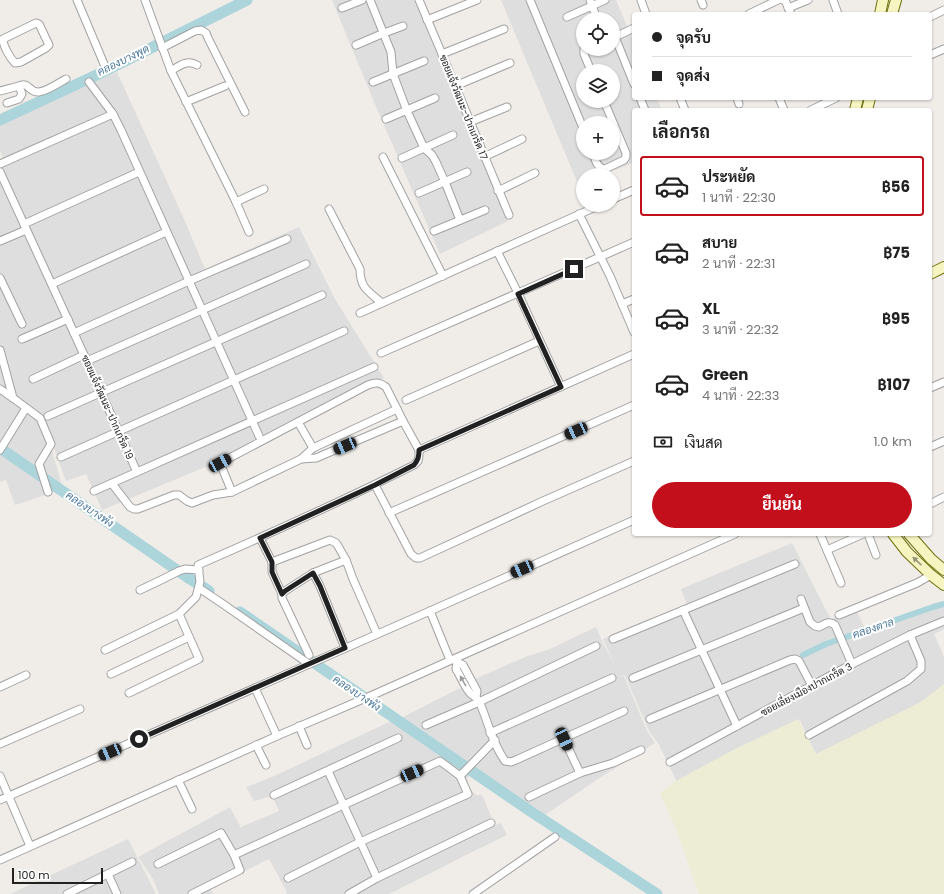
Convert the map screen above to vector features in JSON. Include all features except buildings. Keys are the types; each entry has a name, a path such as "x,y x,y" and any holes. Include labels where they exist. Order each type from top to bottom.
{"main road":[{"path":"880,12 883,0"},
{"path":"893,12 896,0"},
{"path":"932,273 944,267"},
{"path":"895,536 907,552 944,585"},
{"path":"911,536 931,559 944,570"}],"street":[{"path":"77,0 104,64"},
{"path":"145,0 171,72 236,202 249,232"},
{"path":"342,8 362,0"},
{"path":"370,0 391,52 394,74 407,111 424,148 432,155 445,182 460,220"},
{"name":"ซอยแจ้งวัฒนะ-ปากเกร็ด 17","path":"419,0 509,215"},
{"path":"427,20 477,0"},
{"path":"530,0 578,116"},
{"path":"567,16 591,3 605,0"},
{"path":"641,0 645,12"},
{"path":"753,12 778,0"},
{"path":"784,0 790,11 808,0"},
{"path":"833,0 837,12"},
{"path":"932,16 944,10"},
{"path":"36,23 39,24 49,45 18,63 14,62 2,47 4,38 36,23"},
{"path":"356,45 403,26"},
{"path":"442,54 504,29"},
{"path":"620,34 632,29"},
{"path":"161,44 195,31 203,31 208,38 245,112"},
{"path":"932,54 944,49"},
{"path":"620,51 632,79"},
{"path":"372,82 424,61"},
{"path":"171,72 186,63 190,62 197,65"},
{"path":"455,86 510,63"},
{"path":"0,91 24,85 33,91 40,92 66,79"},
{"path":"89,82 113,114 259,436"},
{"path":"7,103 19,98 22,94 19,86"},
{"path":"186,102 225,86"},
{"path":"386,119 435,98"},
{"path":"815,108 832,100"},
{"path":"470,122 507,107"},
{"path":"0,164 113,114"},
{"path":"402,158 453,135"},
{"path":"596,160 602,170 624,160 626,153 620,139"},
{"path":"484,157 522,140"},
{"path":"384,157 443,276"},
{"name":"ซอยแจ้งวัฒนะ-ปากเกร็ด 19","path":"0,172 68,318 137,472 374,367"},
{"path":"0,241 25,227 139,172"},
{"path":"419,193 467,172"},
{"path":"498,190 535,173"},
{"path":"236,202 264,189"},
{"path":"620,196 632,191"},
{"path":"330,209 360,269 361,280 364,288 382,303"},
{"path":"434,231 485,210"},
{"path":"360,313 584,212"},
{"path":"579,214 601,256 632,327"},
{"path":"52,284 166,232"},
{"path":"74,333 287,239"},
{"path":"381,353 632,243"},
{"path":"497,251 561,387"},
{"path":"33,379 203,310 306,264"},
{"path":"0,278 22,324"},
{"path":"48,416 322,295"},
{"path":"622,304 632,300"},
{"path":"22,339 68,318"},
{"path":"61,457 344,330"},
{"path":"406,400 540,341"},
{"path":"1,355 13,398"},
{"path":"419,450 632,355"},
{"path":"932,387 944,382"},
{"path":"105,650 179,614 196,598 200,582 198,565 375,485 414,465 418,461 419,450 402,421 386,387 381,383 376,383 368,385 220,463 232,492"},
{"path":"0,389 40,418 50,444 39,464 48,492"},
{"path":"389,513 632,406"},
{"path":"0,450 26,408"},
{"path":"113,485 130,507 134,509 138,509 174,495 179,495 192,503 232,492 301,459 313,448 397,409"},
{"path":"301,459 316,458 402,421"},
{"path":"298,422 313,448"},
{"path":"932,446 944,441"},
{"path":"375,485 411,554 416,558 420,558 632,462"},
{"path":"94,491 137,472"},
{"path":"932,503 944,497"},
{"path":"0,800 632,521"},
{"path":"0,860 299,726 455,660 724,536"},
{"path":"821,536 842,583"},
{"path":"827,550 858,536"},
{"path":"869,536 876,555"},
{"path":"260,538 272,562 272,572 282,594 282,598 309,655"},
{"path":"272,562 330,540 336,542 346,560 377,634"},
{"path":"282,594 313,573 346,560"},
{"path":"613,639 794,564"},
{"path":"140,590 177,571 185,569 199,570"},
{"path":"313,573 320,586 345,648"},
{"path":"839,615 931,575"},
{"path":"199,588 309,664"},
{"path":"801,599 810,622 815,626 818,627 828,622 835,625 852,664"},
{"path":"633,678 804,608"},
{"path":"683,610 737,726"},
{"path":"430,611 455,660 456,669 470,694 478,700 490,733 505,761 511,762 624,711"},
{"path":"129,693 199,659 179,614"},
{"name":"ซอยเลี่ยงเมืองปากเกร็ด 3","path":"670,762 910,634 944,621"},
{"path":"810,735 907,682 920,669 921,661 910,634"},
{"path":"111,674 189,637"},
{"path":"426,725 596,646"},
{"path":"650,719 790,660 795,659 799,661 812,686"},
{"path":"0,687 26,675"},
{"path":"490,733 612,678"},
{"path":"255,688 277,736"},
{"path":"0,744 80,710"},
{"path":"299,726 308,744"},
{"path":"274,795 398,738"},
{"path":"564,739 580,773"},
{"path":"460,776 495,740"},
{"path":"256,745 266,765"},
{"path":"529,797 580,773 613,763 642,750"},
{"path":"234,855 440,761 460,776 468,794 360,842 288,878"},
{"path":"328,770 377,878"},
{"path":"0,776 30,846"},
{"path":"178,780 192,810"},
{"path":"349,894 377,878 491,823"},
{"path":"158,864 221,833 234,855 240,870 192,894"},
{"path":"473,894 555,837"},
{"path":"67,894 132,862"},
{"path":"108,874 117,894"}],"shaded area":[{"path":"332,0 414,0 508,221 440,254 374,102"},
{"path":"501,0 616,0 632,38 632,100 658,100 661,108 632,108 632,163 620,168 576,168 576,179"},
{"path":"117,72 184,219 205,269 299,227 335,299 384,378 244,451 102,510 86,474 66,481 41,413 63,489 15,505 6,480 0,482 0,160 3,158 0,150 0,121"},
{"path":"792,543 831,620 855,608 866,631 944,601 944,629 934,634 944,657 944,685 918,704 816,755 800,720 677,782 658,743 649,731 625,675 621,675 624,676 647,731 655,743 545,815 473,769 467,779 469,788 476,795 482,795 495,825 501,823 507,835 389,894 285,894 287,892 269,859 210,888 213,894 159,894 153,879 138,857 230,807 241,828 279,811 272,796 254,801 246,787 272,777 391,721 461,769 464,763 399,719 462,687 456,671 467,665 475,679 525,657 550,649 596,627 614,664 603,639 651,618 653,621 687,605 681,589"},
{"path":"128,839 156,894 10,894"}],"green space":[{"path":"944,684 944,894 699,894 676,829 660,793 676,781 735,749 798,719 816,754 921,702"}],"waterway":[{"name":"คลองบางพูด","path":"0,120 103,72 247,0"},
{"name":"คลองบางพัง","path":"0,448 209,591"},
{"name":"คลองตาล","path":"803,655 826,644 944,604"},
{"name":"คลองบางพัง","path":"240,612 530,811 657,894"}],"route":[{"path":"139,739 345,648 320,586 313,573 282,594 272,572 272,562 260,538 375,485 414,465 418,461 419,450 561,387 518,294 574,269"}]}
